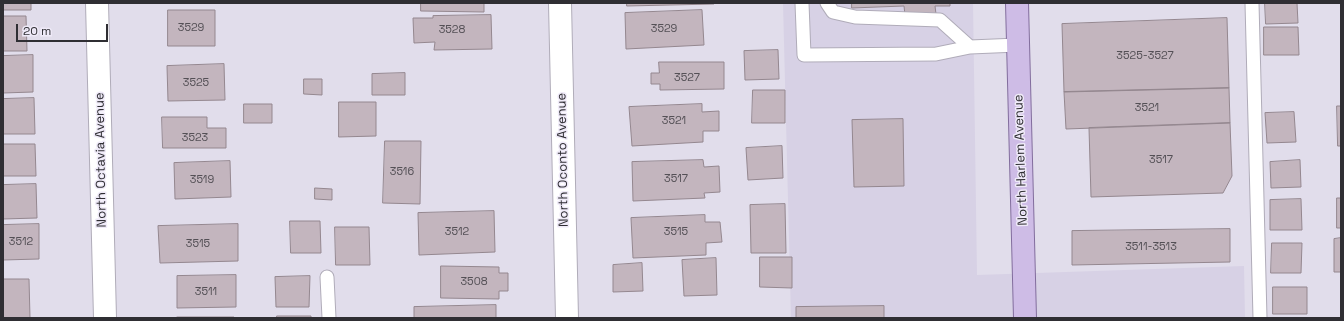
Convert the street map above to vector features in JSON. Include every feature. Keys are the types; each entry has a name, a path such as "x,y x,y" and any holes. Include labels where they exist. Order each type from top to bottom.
{"main road":[{"name":"North Harlem Avenue","path":"1017,3 1025,318"}],"street":[{"name":"North Octavia Avenue","path":"97,3 105,318"},
{"name":"North Oconto Avenue","path":"560,3 567,318"}],"lane":[{"path":"802,3 804,55 936,54 970,47 1018,45"},
{"path":"827,3 833,12 855,17 940,20 970,47"},
{"path":"1252,3 1260,318"},
{"path":"327,277 329,318"}],"shaded area":[{"path":"783,3 973,3 977,275 1244,266 1245,318 791,318"}],"building":[{"path":"3,3 31,3 31,10 3,10"},
{"path":"421,3 484,3 484,12 421,11"},
{"path":"627,3 714,3 714,4 627,6"},
{"path":"852,3 950,3 950,6 935,6 936,14 905,15 904,6 852,8"},
{"path":"1265,3 1297,3 1298,23 1266,24"},
{"path":"168,10 215,10 215,46 168,46"},
{"path":"702,10 704,45 626,49 625,13"},
{"path":"491,15 492,49 434,50 435,42 414,43 413,18 433,18 433,16"},
{"path":"3,16 26,16 27,51 3,51"},
{"path":"1227,18 1229,88 1064,92 1062,24"},
{"path":"1264,27 1298,27 1299,55 1264,55"},
{"path":"778,50 779,79 745,80 744,51"},
{"path":"33,55 33,92 3,93 3,56"},
{"path":"659,62 724,62 724,89 660,90 660,84 651,84 651,73 659,73"},
{"path":"224,64 225,100 168,101 167,66"},
{"path":"405,73 405,95 372,95 372,74"},
{"path":"304,79 322,79 322,95 304,94"},
{"path":"1229,88 1230,123 1066,129 1064,92"},
{"path":"753,90 785,90 785,123 752,123"},
{"path":"34,98 35,134 3,134 3,99"},
{"path":"339,102 376,102 376,136 339,137"},
{"path":"244,104 272,104 272,123 244,123"},
{"path":"702,104 702,112 719,111 719,131 703,131 703,142 632,146 629,107"},
{"path":"1337,106 1341,106 1341,146 1338,146"},
{"path":"1294,112 1296,142 1267,143 1265,113"},
{"path":"162,117 207,117 207,128 226,128 226,148 163,148"},
{"path":"903,119 904,186 854,187 852,120"},
{"path":"1230,123 1232,176 1223,193 1091,197 1089,128"},
{"path":"385,141 421,141 420,204 383,203"},
{"path":"3,144 35,144 36,176 3,176"},
{"path":"782,146 783,178 748,180 746,148"},
{"path":"703,160 704,167 719,166 720,192 704,193 705,198 633,201 632,162"},
{"path":"1300,160 1301,187 1271,188 1270,162"},
{"path":"230,161 231,197 175,199 174,163"},
{"path":"36,184 37,218 3,219 3,185"},
{"path":"315,188 332,189 332,200 315,199"},
{"path":"1337,198 1341,198 1341,228 1337,228"},
{"path":"1301,199 1302,230 1270,230 1270,200"},
{"path":"785,204 786,253 751,253 750,205"},
{"path":"494,211 495,252 419,255 418,213"},
{"path":"705,215 705,222 720,222 722,242 706,243 706,255 633,258 631,218"},
{"path":"290,221 320,221 321,253 291,253"},
{"path":"39,224 39,259 3,260 3,225"},
{"path":"238,224 238,261 160,263 158,226"},
{"path":"335,227 369,227 370,265 336,265"},
{"path":"1230,229 1230,262 1072,265 1072,231"},
{"path":"1341,238 1341,272 1334,272 1334,239"},
{"path":"1272,243 1302,243 1301,273 1271,273"},
{"path":"760,257 792,257 792,288 760,287"},
{"path":"716,258 717,295 684,296 682,260"},
{"path":"642,263 643,291 613,292 613,265"},
{"path":"441,266 499,267 499,273 508,273 508,291 499,291 499,299 441,298"},
{"path":"236,275 236,307 177,308 177,276"},
{"path":"310,276 309,307 276,307 275,277"},
{"path":"3,279 29,279 30,318 3,318"},
{"path":"1273,287 1307,287 1307,314 1273,314"},
{"path":"496,305 496,318 414,318 414,307"},
{"path":"884,306 884,318 796,318 796,307"},
{"path":"277,316 311,316 311,318 277,318"},
{"path":"234,317 234,318 177,318"}]}
